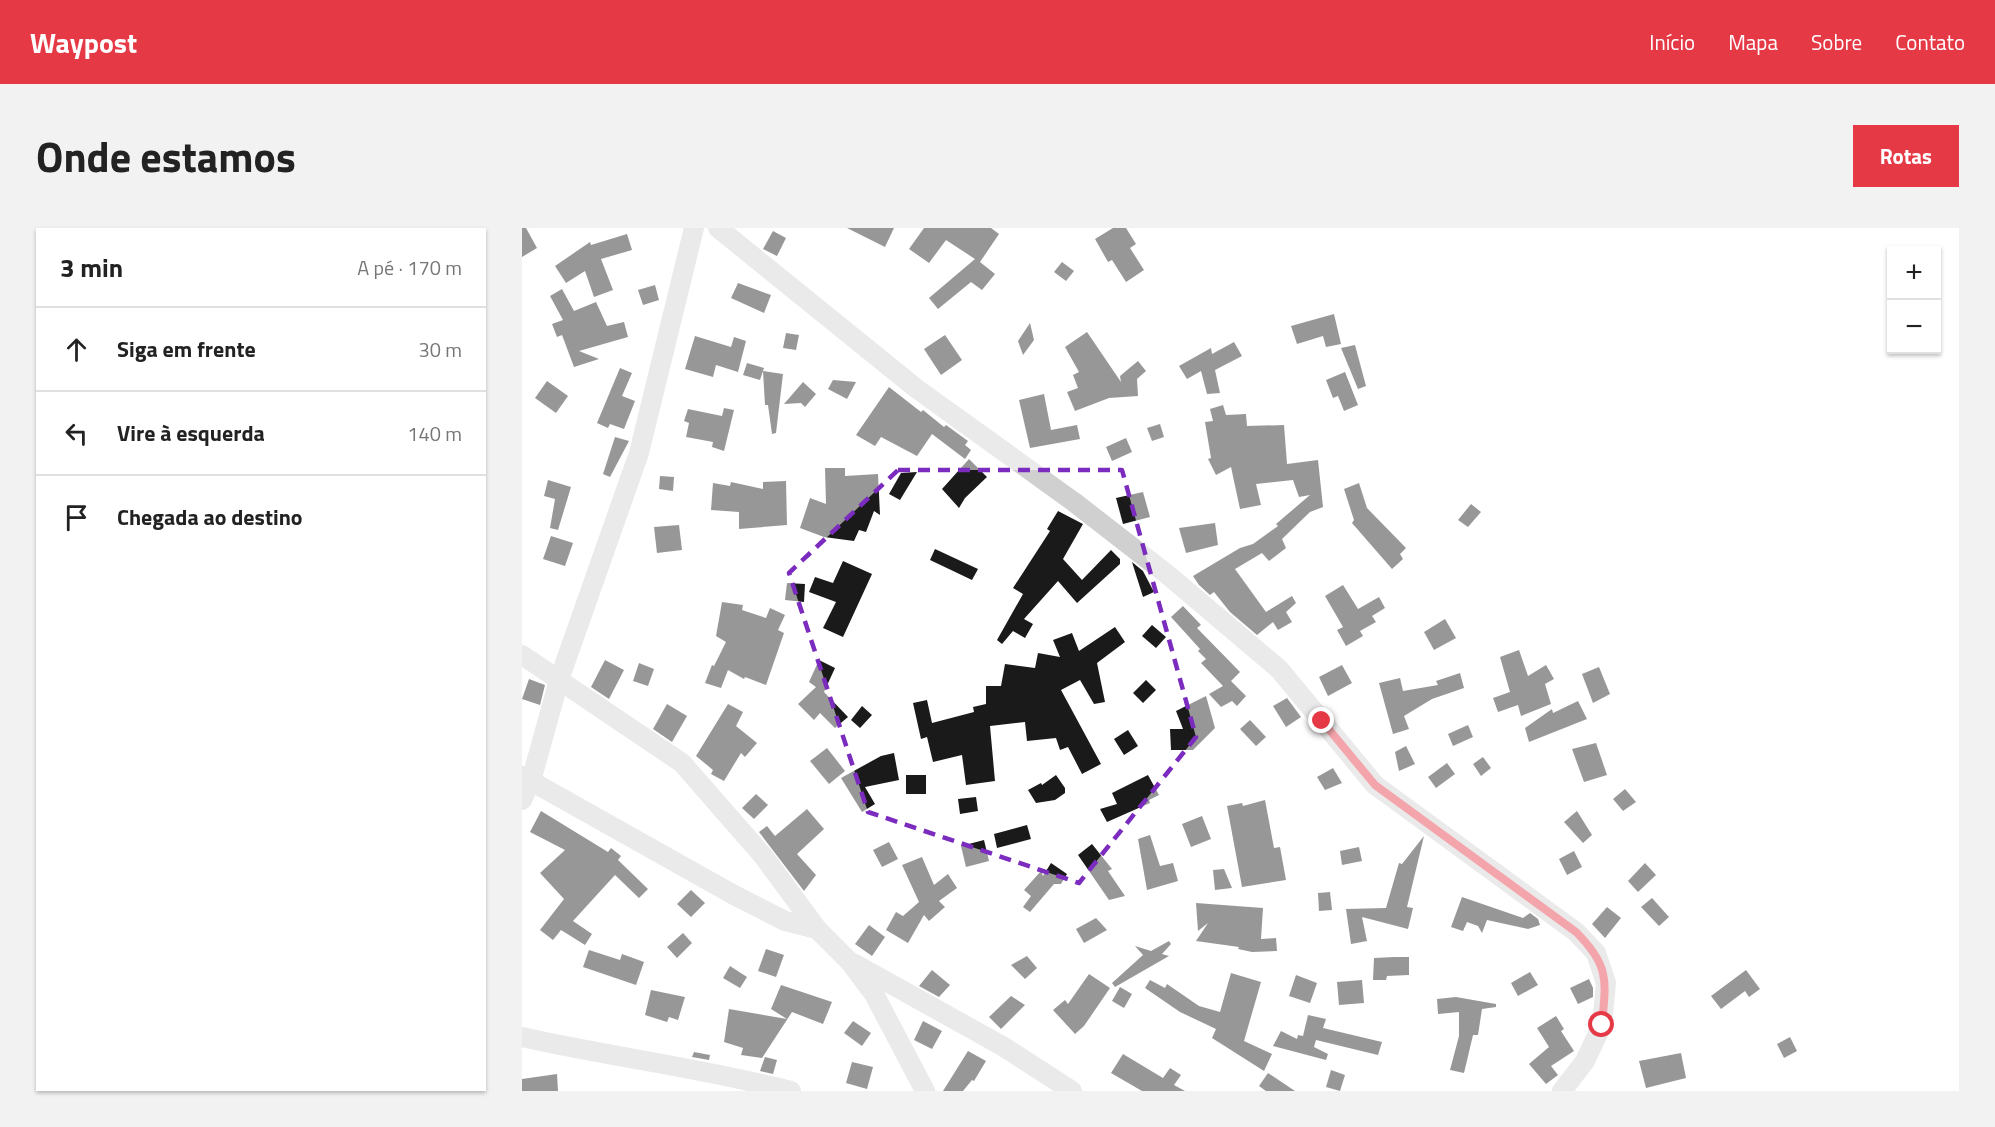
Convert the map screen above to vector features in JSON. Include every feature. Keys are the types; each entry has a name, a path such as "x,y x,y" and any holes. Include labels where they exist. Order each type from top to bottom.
{"street":[{"path":"522,800 559,680 639,453 694,228"},
{"path":"718,228 917,388 1074,502 1168,575 1280,669 1375,785 1576,932 1596,952 1606,983 1602,1025 1585,1061 1562,1091"},
{"path":"522,655 682,763 764,857 817,929 850,962 874,994 925,1091"},
{"path":"527,778 734,895 785,921 817,929"},
{"path":"850,962 1004,1047 1072,1091"},
{"path":"522,1037 604,1056 733,1076 791,1091"}],"highlighted area":[{"path":"898,470 1122,470 1196,737 1079,883 868,812 789,573"}],"building":[{"path":"522,228 526,228 537,248 522,257"},
{"path":"847,228 894,228 885,247"},
{"path":"924,228 991,228 999,234 980,262 995,274 982,290 971,282 938,309 929,298 975,259 946,240 929,263 909,249"},
{"path":"1113,228 1126,228 1136,244 1130,248 1144,270 1126,282 1112,260 1108,262 1095,239"},
{"path":"773,231 786,238 777,256 763,249"},
{"path":"627,234 632,250 601,259 613,290 594,297 585,271 566,283 555,266 590,242 591,245"},
{"path":"1062,262 1074,271 1066,281 1054,272"},
{"path":"738,283 771,295 764,313 731,298"},
{"path":"655,285 659,300 643,305 638,290"},
{"path":"562,289 574,311 596,302 607,326 624,322 628,337 579,351 599,359 574,367 562,335 557,337 552,324 563,320 550,296"},
{"path":"1334,314 1341,344 1326,347 1323,336 1297,344 1291,326"},
{"path":"1030,323 1034,340 1023,355 1018,341"},
{"path":"1087,332 1121,382 1120,376 1138,361 1146,371 1137,379 1138,396 1109,398 1075,411 1067,392 1078,388 1073,375 1079,372 1065,347"},
{"path":"786,333 799,335 796,350 783,348"},
{"path":"945,335 962,360 941,375 924,349"},
{"path":"695,336 731,347 734,337 746,341 738,372 716,365 713,377 685,369"},
{"path":"1234,342 1242,356 1215,370 1220,393 1207,394 1201,371 1187,379 1179,366 1211,348 1212,354"},
{"path":"1355,345 1366,386 1358,389 1341,348"},
{"path":"747,363 764,368 760,380 743,375"},
{"path":"620,368 632,373 622,396 635,401 624,429 610,424 608,428 597,423"},
{"path":"763,371 783,374 776,433 772,434 768,405 765,405"},
{"path":"1345,372 1358,405 1344,411 1338,396 1333,398 1326,380"},
{"path":"833,380 856,382 847,399 828,389"},
{"path":"547,381 568,396 556,413 535,398"},
{"path":"803,382 816,394 805,407 801,403 784,404"},
{"path":"889,387 921,412 923,410 944,427 946,425 968,441 965,445 971,450 965,459 932,434 917,456 881,437 875,446 856,435"},
{"path":"1044,394 1051,430 1077,425 1080,439 1030,448 1019,400"},
{"path":"1223,405 1226,415 1246,414 1247,426 1284,425 1287,464 1318,460 1323,507 1310,512 1282,539 1286,548 1269,561 1262,553 1235,569 1266,612 1292,596 1296,603 1286,612 1292,622 1278,630 1273,622 1257,635 1230,612 1214,592 1210,595 1199,585 1193,576 1240,548 1253,544 1278,526 1276,524 1310,495 1299,497 1293,480 1256,484 1261,505 1240,509 1231,467 1216,475 1208,459 1211,458 1205,422 1213,421 1210,409"},
{"path":"724,408 734,410 724,451 712,447 713,442 686,437 689,423 684,421 688,409 722,416"},
{"path":"1160,424 1164,437 1152,441 1147,428"},
{"path":"615,437 629,441 610,477 603,474"},
{"path":"1126,438 1132,452 1112,461 1106,447"},
{"path":"969,459 987,477 965,498 959,508 942,489"},
{"path":"825,468 845,468 845,476 878,474 880,515 874,511 866,532 859,530 854,541 824,537 800,528 810,498 826,504"},
{"path":"917,472 900,500 889,494 901,473"},
{"path":"660,476 674,477 673,491 659,489"},
{"path":"548,480 571,487 558,530 550,528 555,499 544,496"},
{"path":"786,481 787,525 739,529 739,512 711,510 713,483 730,486 731,482 763,489 763,482"},
{"path":"1359,483 1367,508 1406,548 1400,554 1403,559 1392,569 1352,523 1354,520 1344,489"},
{"path":"1143,492 1150,517 1123,524 1116,498"},
{"path":"1471,504 1481,512 1468,527 1458,520"},
{"path":"1058,511 1083,524 1063,559 1082,580 1111,550 1120,559 1120,564 1077,603 1058,581 1024,619 1033,624 1025,638 1013,631 1002,644 997,640 1023,594 1013,588 1050,531 1047,529"},
{"path":"1215,523 1218,545 1186,553 1179,528"},
{"path":"679,525 682,550 657,553 654,527"},
{"path":"551,536 573,543 565,566 543,559"},
{"path":"935,549 978,569 972,580 930,560"},
{"path":"843,561 872,574 843,637 823,628 836,602 809,592 815,577 833,583"},
{"path":"1132,562 1143,571 1154,592 1143,597"},
{"path":"787,583 805,584 804,602 785,600"},
{"path":"1343,585 1358,609 1379,597 1385,608 1372,616 1376,622 1360,631 1363,636 1346,646 1337,630 1343,627 1325,596"},
{"path":"722,602 743,605 742,610 766,618 770,608 785,615 778,630 784,633 766,685 745,677 744,679 728,670 721,688 705,683 712,665 714,666 726,642 716,636"},
{"path":"1183,606 1201,625 1197,628 1240,672 1231,681 1246,696 1237,706 1232,701 1221,707 1209,694 1223,686 1201,663 1206,659 1198,651 1200,649 1171,617"},
{"path":"1445,619 1456,638 1434,650 1424,632"},
{"path":"1152,625 1166,637 1156,648 1142,636"},
{"path":"1115,627 1125,642 1097,663 1105,702 1094,704 1080,680 1061,690 1101,764 1082,774 1068,747 1060,750 1056,738 1027,741 1025,722 990,726 995,781 966,785 962,755 933,762 927,737 921,739 913,703 927,700 932,723 974,712 973,707 986,704 986,686 1001,686 1005,664 1035,668 1038,653 1060,657 1053,640 1072,633 1079,651"},
{"path":"1519,650 1528,676 1546,665 1554,679 1545,684 1551,704 1521,716 1518,705 1498,712 1493,698 1510,692 1500,657"},
{"path":"605,660 624,670 609,699 591,687"},
{"path":"819,660 835,668 824,692 848,717 835,728 820,713 814,720 798,704 816,687 809,682"},
{"path":"639,663 654,669 648,686 633,681"},
{"path":"1342,665 1352,683 1328,696 1319,677"},
{"path":"1599,667 1610,694 1593,703 1582,674"},
{"path":"1460,673 1464,688 1432,699 1404,716 1409,729 1393,734 1379,683 1400,678 1403,691 1438,685 1436,681"},
{"path":"529,679 545,685 540,705 522,699"},
{"path":"1146,680 1156,690 1143,703 1133,693"},
{"path":"1206,696 1215,728 1193,750 1171,750 1170,729 1183,729 1176,711"},
{"path":"1287,698 1301,717 1286,727 1273,706"},
{"path":"1578,701 1587,719 1529,742 1525,728 1552,709 1553,713"},
{"path":"667,704 687,716 672,742 653,729"},
{"path":"728,704 743,712 736,726 757,743 745,757 741,753 724,781 711,774 713,770 696,756"},
{"path":"862,706 872,715 860,728 851,720"},
{"path":"1250,720 1266,737 1256,746 1240,729"},
{"path":"1468,725 1473,737 1453,746 1448,734"},
{"path":"1128,730 1138,746 1124,755 1114,739"},
{"path":"1596,743 1607,775 1584,782 1572,749"},
{"path":"1406,746 1415,764 1399,771 1395,752"},
{"path":"827,748 845,771 829,784 810,761"},
{"path":"894,753 899,780 865,787 875,804 862,812 841,778 881,756"},
{"path":"1483,757 1491,768 1481,776 1473,764"},
{"path":"1447,763 1455,774 1436,788 1428,777"},
{"path":"1333,768 1342,783 1325,790 1317,777"},
{"path":"906,775 926,775 926,794 906,794"},
{"path":"1056,775 1065,788 1065,793 1055,800 1036,803 1028,790 1041,783 1042,785"},
{"path":"1148,775 1159,795 1149,800 1150,803 1107,822 1100,809 1117,804 1112,793"},
{"path":"1625,789 1636,802 1623,811 1613,799"},
{"path":"756,794 768,805 754,819 742,808"},
{"path":"976,797 978,811 960,814 958,799"},
{"path":"1265,800 1274,848 1280,847 1286,880 1242,887 1227,806 1242,803 1243,806"},
{"path":"807,809 824,829 797,854 816,875 804,891 759,832 767,826 775,836"},
{"path":"541,811 608,852 611,848 621,856 618,860 648,889 639,898 615,875 573,921 592,934 585,945 561,930 553,940 540,930 564,899 540,873 565,850 530,832"},
{"path":"1577,811 1592,835 1583,843 1564,822"},
{"path":"1202,816 1211,839 1191,847 1182,824"},
{"path":"1027,825 1031,839 997,848 994,834"},
{"path":"1150,835 1160,866 1173,863 1178,881 1147,890 1138,839"},
{"path":"1424,836 1407,907 1413,908 1408,929 1362,917 1367,941 1351,944 1346,909 1386,908 1399,863 1402,864"},
{"path":"984,840 989,861 966,867 961,846"},
{"path":"889,842 898,859 882,867 873,850"},
{"path":"1092,844 1112,869 1108,871 1125,896 1109,900 1078,855"},
{"path":"1359,847 1362,861 1342,865 1340,851"},
{"path":"1574,851 1582,867 1567,875 1559,859"},
{"path":"922,857 934,885 948,874 957,888 939,901 945,907 929,921 924,915 908,943 886,930 896,912 903,916 919,902 902,865"},
{"path":"1051,863 1067,874 1061,884 1054,884 1030,912 1023,907 1031,896 1024,890 1041,871 1043,876"},
{"path":"1645,863 1656,875 1638,892 1628,881"},
{"path":"1224,869 1232,888 1215,890 1213,870"},
{"path":"691,890 705,903 691,917 677,904"},
{"path":"1330,892 1332,910 1319,911 1318,893"},
{"path":"1462,897 1523,918 1530,913 1538,919 1540,925 1528,929 1487,920 1482,933 1478,926 1467,922 1463,931 1451,927"},
{"path":"1652,898 1669,917 1659,926 1641,907"},
{"path":"1196,903 1263,908 1261,939 1276,938 1277,951 1252,952 1238,949 1239,947 1196,941 1208,923 1198,931"},
{"path":"1607,907 1621,918 1605,938 1592,924"},
{"path":"1096,918 1107,930 1084,943 1076,929"},
{"path":"869,925 885,937 872,956 855,944"},
{"path":"683,933 692,943 677,958 667,947"},
{"path":"1169,941 1171,944 1162,954 1169,956 1115,987 1112,983 1143,955 1135,946 1151,951"},
{"path":"766,949 784,955 776,977 758,971"},
{"path":"589,950 620,960 622,954 644,962 636,985 583,967"},
{"path":"1027,956 1037,968 1025,979 1011,965"},
{"path":"1409,957 1409,975 1387,976 1386,980 1373,980 1374,958"},
{"path":"730,966 747,977 740,988 723,978"},
{"path":"932,970 950,985 939,997 919,986"},
{"path":"1746,970 1760,989 1749,997 1745,991 1721,1009 1711,996"},
{"path":"1530,972 1538,985 1518,996 1511,983"},
{"path":"1231,973 1261,982 1244,1041 1272,1054 1264,1071 1212,1038 1216,1029 1180,1012 1145,988 1150,980 1165,988 1167,984 1199,1006 1220,1012"},
{"path":"1089,974 1110,988 1084,1026 1075,1034 1053,1010 1065,1000 1068,1004"},
{"path":"1296,975 1317,983 1310,1003 1289,996"},
{"path":"1589,979 1593,988 1593,997 1578,1004 1570,988"},
{"path":"1362,980 1364,1003 1339,1005 1337,982"},
{"path":"781,985 832,1002 823,1024 792,1012 762,1058 741,1055 743,1048 724,1042 729,1009 787,1019 771,1009"},
{"path":"1120,987 1132,994 1124,1008 1112,1001"},
{"path":"651,990 685,997 678,1020 669,1017 667,1022 645,1015"},
{"path":"1011,996 1025,1005 1001,1029 989,1017"},
{"path":"1456,997 1496,1004 1496,1007 1482,1009 1478,1035 1473,1035 1464,1073 1450,1070 1459,1036 1459,1012 1438,1014 1437,999"},
{"path":"1308,1015 1326,1019 1323,1028 1382,1042 1378,1055 1316,1040 1314,1047 1328,1054 1326,1060 1273,1046 1281,1031 1297,1039 1298,1035 1303,1036"},
{"path":"1556,1016 1564,1029 1561,1031 1574,1051 1551,1066 1558,1075 1546,1084 1529,1064 1549,1047 1537,1028"},
{"path":"853,1021 871,1033 862,1046 844,1033"},
{"path":"923,1021 942,1031 932,1049 914,1040"},
{"path":"1790,1037 1797,1051 1784,1058 1777,1044"},
{"path":"968,1051 986,1061 974,1081 972,1080 963,1091 943,1091"},
{"path":"694,1052 710,1055 709,1060 692,1057"},
{"path":"1681,1053 1686,1078 1646,1088 1639,1061"},
{"path":"1123,1054 1163,1078 1170,1068 1181,1075 1174,1085 1185,1091 1142,1091 1111,1073"},
{"path":"765,1057 777,1060 773,1074 760,1071"},
{"path":"852,1062 873,1067 867,1089 846,1083"},
{"path":"1331,1070 1345,1075 1340,1091 1326,1087"},
{"path":"1268,1073 1295,1091 1266,1091 1259,1086"},
{"path":"557,1074 558,1091 522,1091 522,1079"}],"route":[{"path":"1322,721 1375,785 1576,932 1596,952 1606,983 1602,1025"}]}
